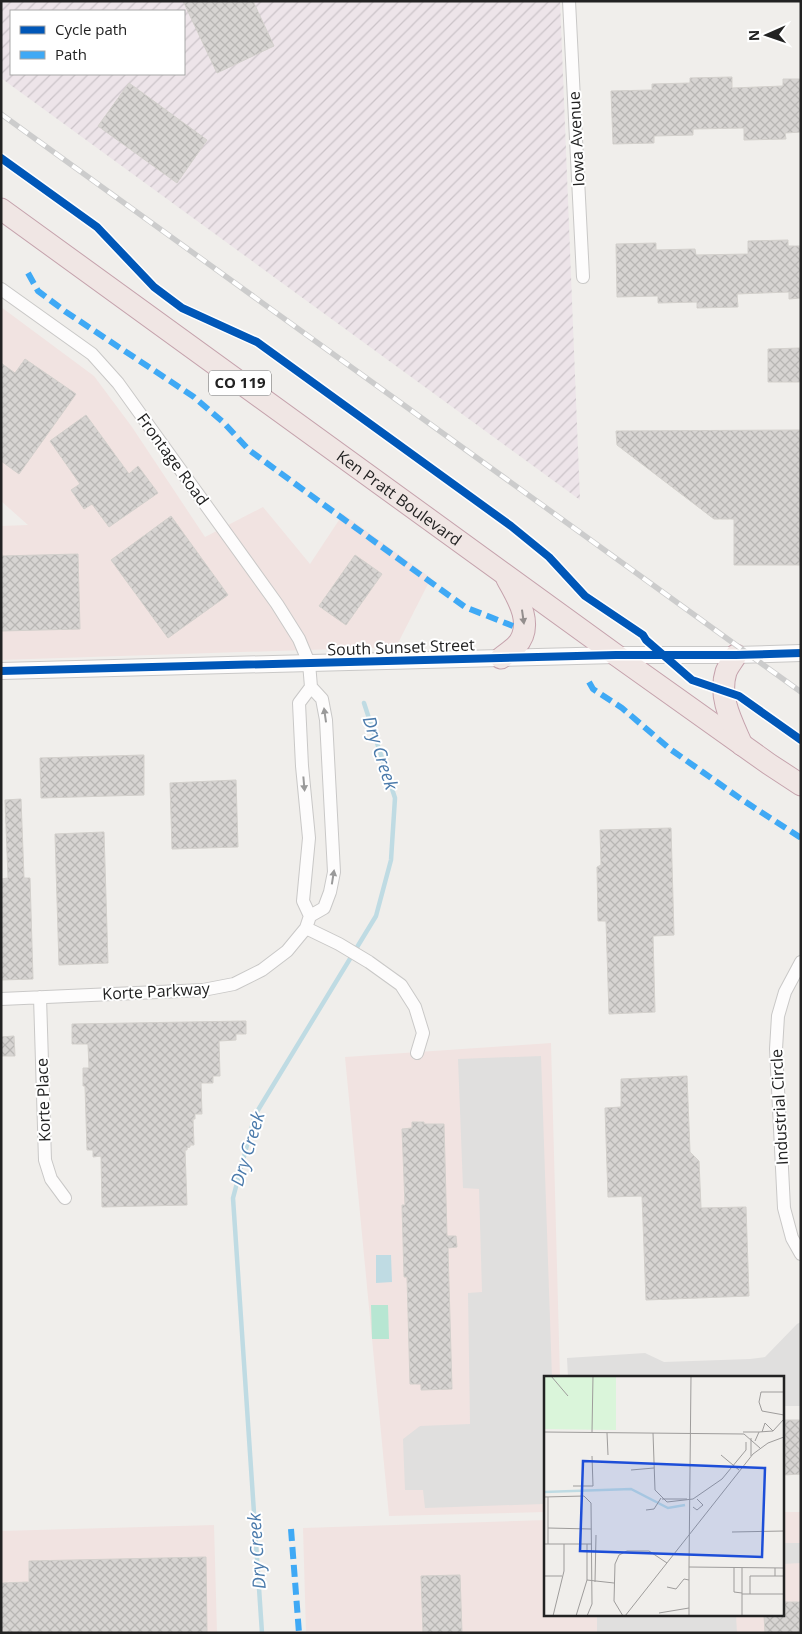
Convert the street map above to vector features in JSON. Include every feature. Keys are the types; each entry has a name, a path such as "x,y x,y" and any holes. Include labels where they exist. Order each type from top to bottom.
{"highway":[{"name":"Ken Pratt Boulevard","path":"1,209 616,655 801,785"},
{"path":"500,658 518,645 524,632 524,616 518,599 503,573"},
{"path":"736,655 726,671 722,690 726,708 742,745"}],"street":[{"name":"Iowa Avenue","path":"570,1 583,277"},
{"name":"Frontage Road","path":"1,289 92,354 118,382 277,604 299,639 309,663"},
{"name":"South Sunset Street","path":"1,671 616,655 801,653 771,653"},
{"name":"Korte Parkway","path":"1,999 203,990 234,984 262,970 287,951 308,922 324,908 334,872 326,720 322,699 311,686 309,663"},
{"path":"311,686 299,703 302,766 309,838 303,901 308,922 401,985 415,1008 423,1033 417,1053"},
{"name":"Industrial Circle","path":"801,962 796,969 778,1016 776,1049 784,1208 792,1238 801,1254"},
{"name":"Korte Place","path":"40,997 45,1160 51,1179 65,1198"}],"shaded area":[{"path":"1,1 560,1 580,500 1,78"},
{"path":"1,307 94,376 132,427 205,537 263,507 310,564 343,514 431,578 396,647 1,660 1,526 28,525 1,501"},
{"path":"551,1043 560,1376 544,1376 544,1512 389,1516 345,1057"},
{"path":"541,1056 552,1376 544,1376 543,1504 425,1508 423,1490 405,1490 403,1439 420,1426 470,1424 468,1293 482,1292 479,1189 463,1188 458,1059"},
{"path":"801,1322 801,1406 784,1406 784,1376 568,1376 567,1358 645,1353 664,1362 765,1357"},
{"path":"784,1512 801,1512 801,1633 306,1633 303,1528 544,1520 544,1616 784,1616"},
{"path":"214,1525 217,1633 1,1633 1,1531"},
{"path":"784,1543 801,1543 801,1563 784,1564"},
{"path":"597,1616 736,1616 737,1633 597,1633"}],"green space":[{"path":"371,1305 388,1305 389,1339 372,1339"}],"water":[{"path":"376,1255 391,1255 392,1282 376,1283"}],"building":[{"path":"183,1 253,1 274,46 217,73"},
{"path":"732,77 732,88 783,86 783,79 801,79 801,132 785,133 786,139 744,140 744,128 693,129 693,135 654,136 654,143 613,144 611,91 652,90 652,84 690,83 690,78"},
{"path":"129,83 207,140 177,183 98,126"},
{"path":"788,240 788,246 801,246 801,298 789,299 789,292 737,294 738,307 697,308 697,302 658,303 658,296 617,297 616,244 656,243 656,250 695,249 696,255 748,254 748,241"},
{"path":"801,348 801,382 768,382 768,349"},
{"path":"25,359 76,394 19,474 1,461 1,363 15,373"},
{"path":"86,415 129,474 138,466 158,493 109,527 92,504 84,509 71,490 80,484 50,441"},
{"path":"801,430 801,565 734,565 734,519 714,519 617,445 616,431"},
{"path":"171,516 228,595 168,638 111,560"},
{"path":"78,554 80,629 1,631 1,556"},
{"path":"355,555 382,574 346,625 319,606"},
{"path":"144,755 144,795 41,798 40,758"},
{"path":"236,780 238,847 172,849 170,783"},
{"path":"21,799 24,878 30,878 33,979 1,980 1,879 8,878 5,800"},
{"path":"671,828 674,935 653,936 655,1012 609,1014 606,921 598,921 597,867 601,865 600,830"},
{"path":"104,832 108,963 59,965 55,834"},
{"path":"246,1021 246,1034 236,1034 236,1040 219,1041 220,1076 213,1076 213,1083 201,1083 202,1114 195,1114 195,1119 193,1119 194,1145 190,1145 185,1150 187,1205 102,1207 101,1156 93,1157 93,1150 87,1150 83,1068 89,1068 88,1044 72,1044 72,1024"},
{"path":"14,1036 15,1056 1,1056 1,1037"},
{"path":"687,1076 690,1152 699,1161 701,1208 746,1207 749,1296 646,1300 642,1196 608,1197 605,1108 621,1107 621,1079"},
{"path":"412,1122 444,1124 447,1236 456,1236 457,1247 448,1248 452,1389 421,1390 421,1384 410,1384 407,1277 404,1277 402,1205 405,1205 402,1129 412,1128"},
{"path":"784,1420 801,1420 801,1474 784,1475"},
{"path":"206,1557 207,1633 1,1633 1,1583 29,1582 29,1561"},
{"path":"460,1575 462,1633 423,1633 421,1576"},
{"path":"784,1602 801,1602 801,1633 765,1633 764,1616 784,1616"}],"waterway":[{"name":"Dry Creek","path":"262,1633 233,1198 255,1115 376,916 391,860 395,798 364,703"}],"railway":[{"path":"1,114 801,692"}],"marked path":[{"path":"28,273 38,291 66,312 194,397 223,422 249,450 320,502 465,607 513,626"},
{"path":"589,682 593,689 622,708 670,749 801,838"},
{"path":"291,1529 299,1633"}],"cycle path":[{"path":"1,158 97,227 154,287 182,308 257,342 511,526 549,557 585,596 643,635 646,640 692,680 739,696 801,740"},
{"path":"1,671 616,655 801,653"}]}
